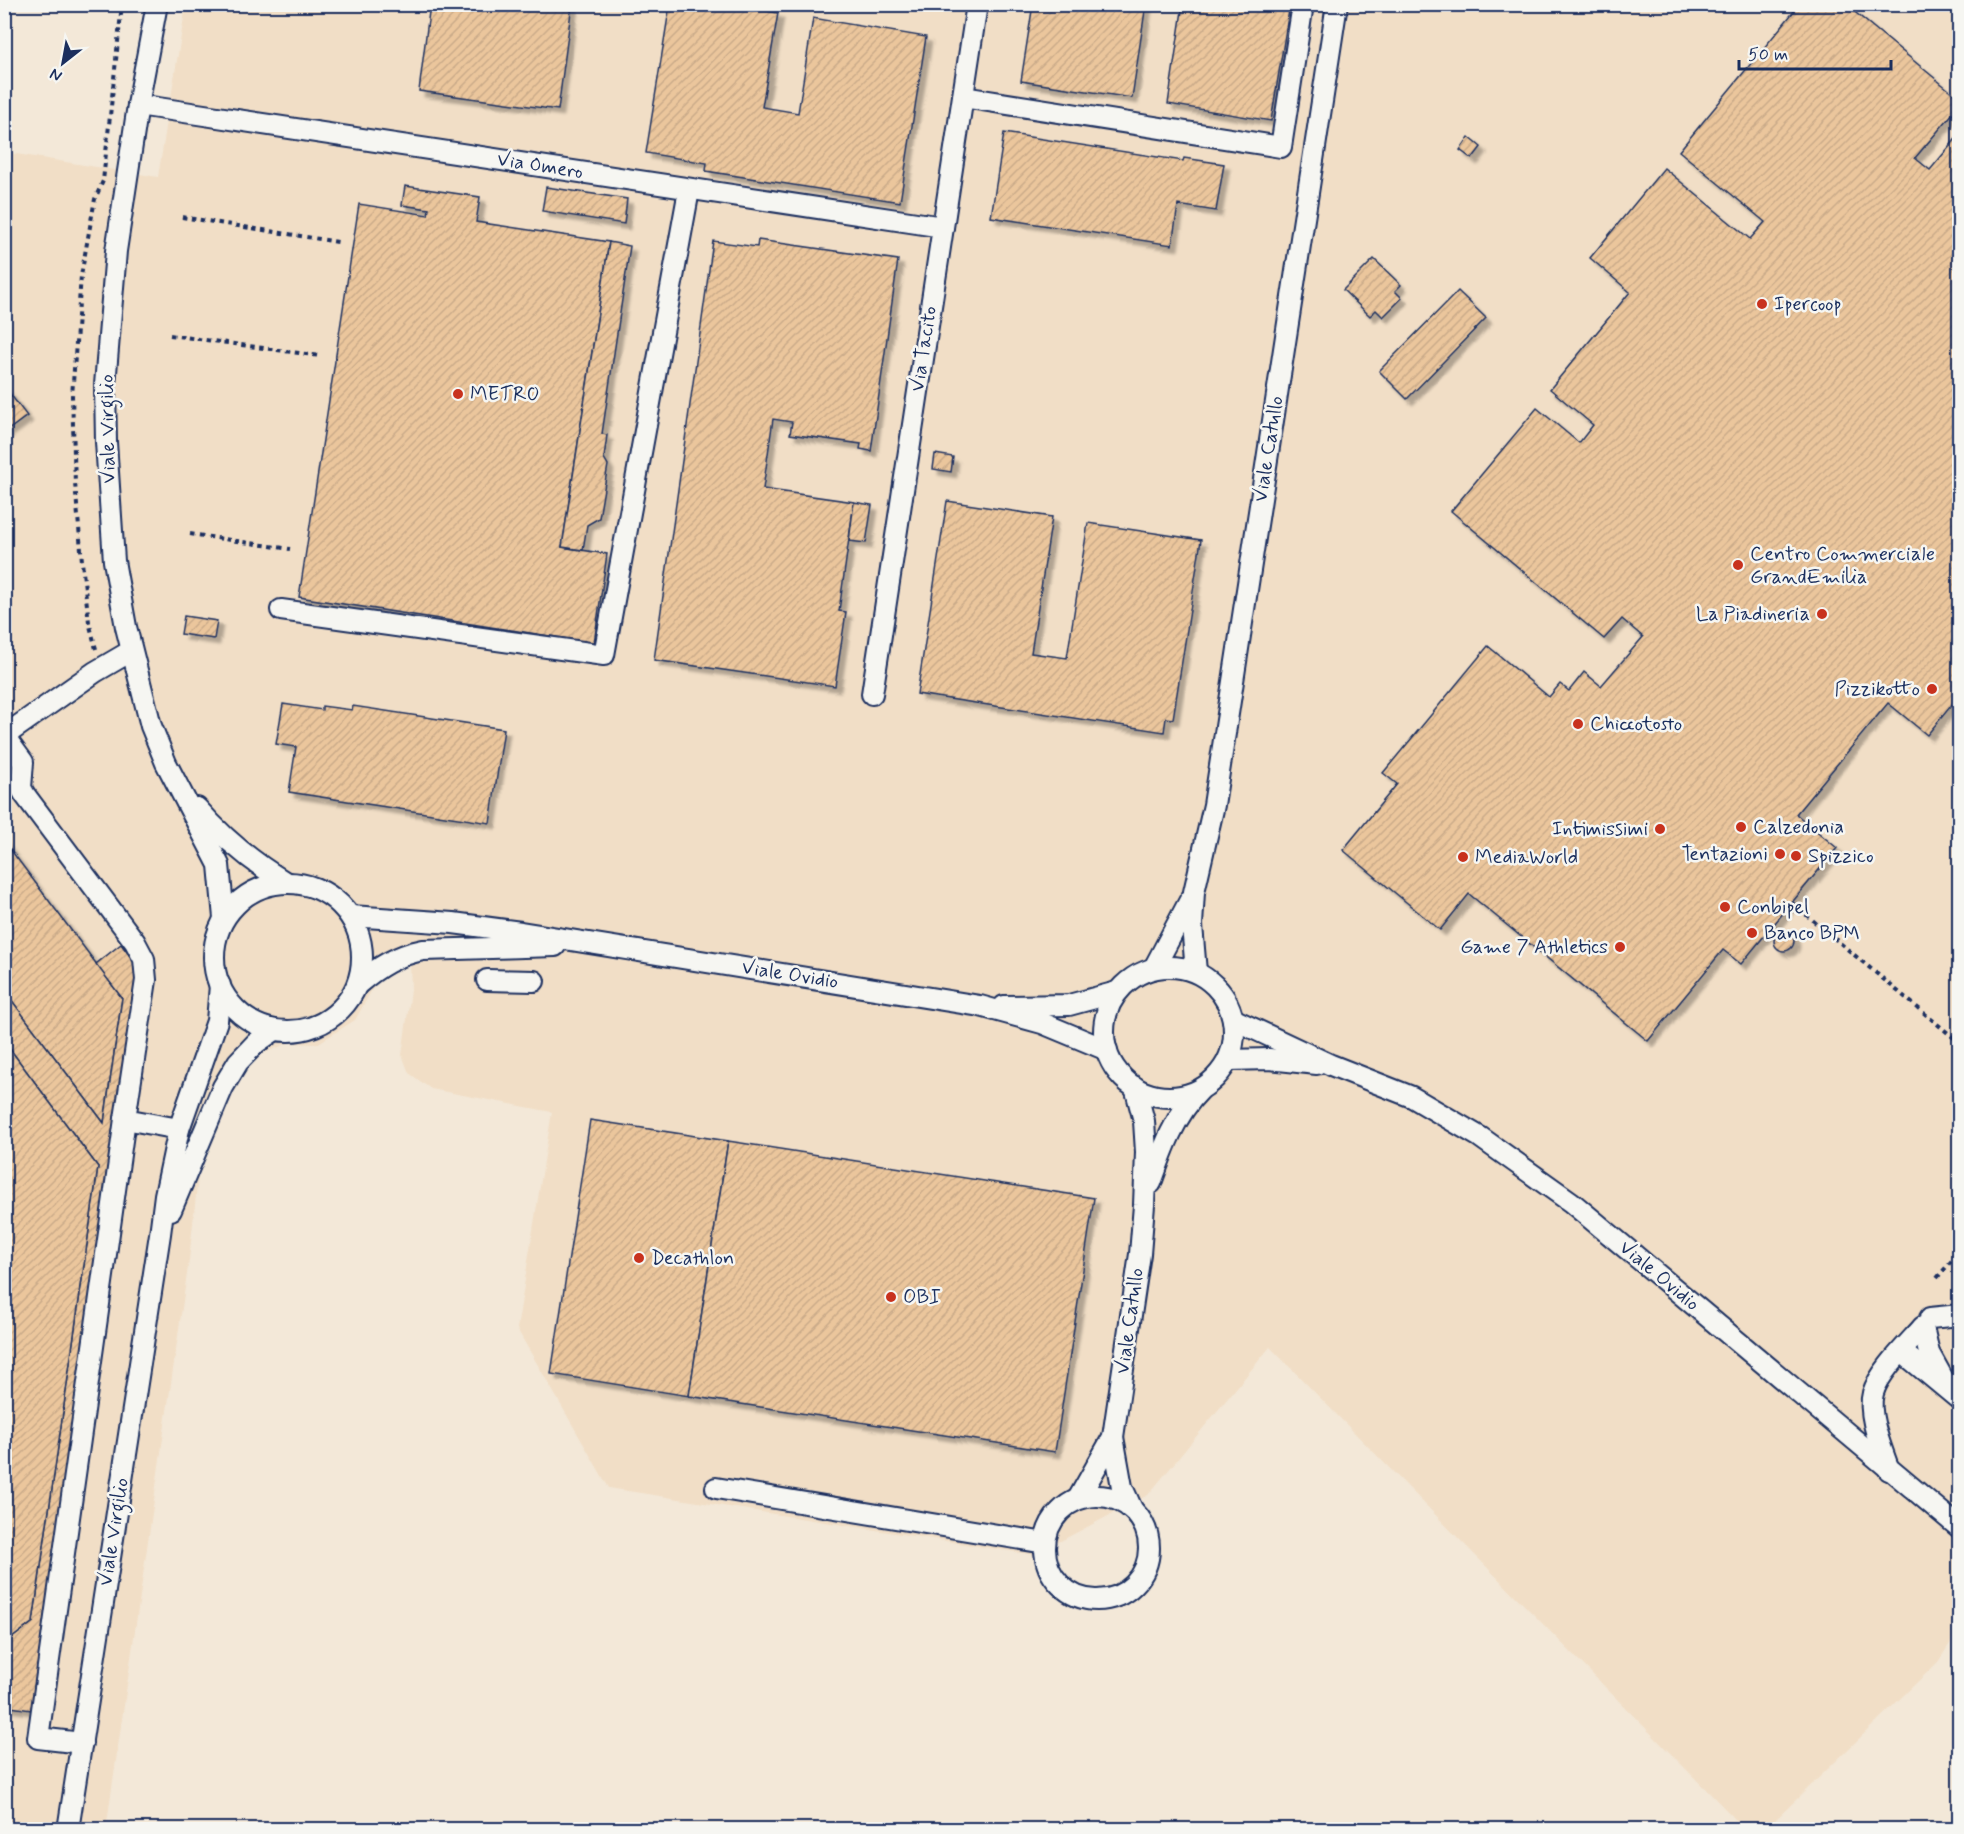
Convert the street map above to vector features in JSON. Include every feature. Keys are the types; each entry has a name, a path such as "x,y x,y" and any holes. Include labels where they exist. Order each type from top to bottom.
{"street":[{"name":"Viale Virgilio","path":"146,59 151,4"},
{"name":"Viale Virgilio","path":"157,4 138,105 116,251 105,385 106,442 114,561 131,651 158,745 219,865 224,918"},
{"name":"Via Tacito","path":"872,694 977,4"},
{"path":"963,98 1281,147 1303,4"},
{"name":"Viale Catullo","path":"1196,972 1192,925 1194,892 1214,805 1337,4"},
{"name":"Via Omero","path":"138,105 943,227"},
{"path":"281,610 604,655 689,189"},
{"path":"82,1743 38,1738 146,980 144,959 135,942 25,795 21,788 23,762 4,736 102,668 131,651"},
{"name":"Viale Virgilio","path":"181,790 231,843 257,865 285,882"},
{"path":"285,882 304,884 322,890 338,901 351,916 359,931 363,949 363,967 358,984 345,1005 326,1021 310,1028 293,1031 275,1030 242,1015 225,996 219,985 215,969 214,951 217,934 224,918 250,892 267,885 285,882"},
{"name":"Viale Catullo","path":"1154,968 1194,892"},
{"name":"Viale Ovidio","path":"351,916 453,922 980,1006 1042,1023 1107,1050"},
{"name":"Viale Ovidio","path":"358,984 379,967 408,953 600,945"},
{"path":"1175,966 1196,972 1213,983 1226,999 1233,1019 1234,1039 1229,1059 1217,1077 1200,1090 1184,1096 1167,1097 1151,1094 1135,1087 1113,1065 1107,1050 1104,1030 1107,1010 1117,992 1133,977 1154,968 1175,966"},
{"path":"487,980 534,981"},
{"name":"Viale Virgilio","path":"69,1830 165,1195 179,1129 213,1035 219,1008 219,985"},
{"name":"Viale Ovidio","path":"980,1006 1069,1005 1117,992"},
{"name":"Viale Ovidio","path":"1233,1019 1331,1065 1412,1097 1480,1137 1571,1202 1959,1528"},
{"name":"Viale Virgilio","path":"160,1234 223,1087 238,1062 256,1042 275,1030"},
{"name":"Viale Ovidio","path":"1229,1059 1269,1059 1331,1065"},
{"name":"Viale Catullo","path":"1113,1437 1078,1499 1068,1504 1052,1521 1045,1543 1049,1569 1056,1580 1066,1590 1090,1600 1116,1597 1128,1590 1145,1570 1149,1557 1147,1531 1132,1509 1122,1487 1113,1437 1140,1254 1144,1205 1146,1152 1144,1121 1135,1087"},
{"name":"Viale Catullo","path":"1144,1205 1162,1151 1184,1106 1200,1090"},
{"path":"125,1119 179,1129"},
{"path":"1930,1318 1959,1315"},
{"path":"1889,1470 1873,1414 1873,1394 1882,1376 1923,1327 1929,1353 1955,1396"},
{"path":"1902,1352 1955,1396"},
{"path":"716,1488 1045,1543"},
{"path":"1078,1499 1092,1496 1107,1497 1120,1501 1132,1509"}],"path":[{"path":"102,668 89,622 85,592 75,483 72,396 81,276 95,199 103,181 122,4"},
{"path":"182,217 338,242"},
{"path":"170,335 320,356"},
{"path":"190,534 290,549"},
{"path":"1792,903 1959,1043"},
{"path":"1937,1278 1959,1251"}],"shaded area":[{"path":"186,5 1959,5 1960,1628 1938,1662 1766,1829 1745,1829 1270,1347 1148,1495 1034,1555 609,1488 517,1329 552,1112 431,1089 409,1073 402,1055 411,990 410,961 390,969 373,988 355,1020 317,1044 289,1043 264,1053 248,1065 232,1091 199,1168 189,1260 106,1829 5,1829 4,152 158,177"}],"building":[{"path":"430,4 572,4 558,110 419,91"},
{"path":"670,4 728,4 778,13 762,107 798,113 813,18 926,37 900,202 706,171 707,163 646,153"},
{"path":"1033,4 1146,4 1132,98 1021,81"},
{"path":"1183,4 1290,4 1271,121 1168,104"},
{"name":"Centro Commerciale GrandEmilia","path":"1800,4 1845,4 1960,99 1960,105 1915,158 1930,170 1960,134 1958,192 1960,193 1960,705 1955,701 1927,735 1888,703 1796,814 1837,848 1741,964 1723,950 1648,1041 1469,894 1440,930 1343,850 1397,784 1383,773 1488,646 1549,697 1560,684 1569,691 1584,672 1601,686 1643,637 1622,619 1604,639 1451,511 1537,408 1579,443 1593,425 1550,389 1630,292 1590,258 1664,168 1750,239 1765,222 1679,151"},
{"path":"1004,133 1183,161 1184,158 1224,164 1216,211 1178,205 1172,245 991,217"},
{"path":"1469,137 1481,147 1472,159 1460,150"},
{"name":"METRO","path":"405,186 480,197 476,222 609,242 562,547 607,554 594,643 299,597 359,204 428,215 429,209 402,205"},
{"path":"546,187 627,199 624,224 542,211"},
{"path":"758,240 898,260 871,451 860,449 861,444 790,434 792,422 773,419 763,489 854,502 839,611 846,612 835,686 654,660 713,241 757,247"},
{"path":"609,242 630,246 602,434 607,435 604,458 608,465 599,518 587,525 583,550 562,547"},
{"path":"1374,259 1401,285 1395,291 1402,298 1383,317 1376,310 1370,316 1343,290"},
{"path":"1458,291 1486,318 1407,399 1379,371"},
{"path":"4,386 27,416 4,433"},
{"path":"935,454 953,457 951,472 933,469"},
{"path":"947,501 1052,517 1031,653 1067,658 1088,523 1201,540 1173,719 1166,718 1164,732 917,694"},
{"path":"854,502 872,505 866,543 849,541"},
{"path":"184,616 217,621 214,639 181,634"},
{"path":"283,704 322,710 322,706 352,710 353,706 504,729 490,823 289,792 296,747 276,744"},
{"path":"4,841 122,998 104,1123 4,990"},
{"path":"1780,931 1788,931 1794,937 1794,945 1788,951 1780,951 1774,945 1774,937"},
{"path":"121,944 138,967 31,1710 4,1706 4,1644 33,1622 98,1167 4,1041 4,990 104,1123 122,998 96,964"},
{"path":"4,1041 98,1167 33,1622 4,1644 4,1189 6,1176 4,1173"},
{"name":"Decathlon","path":"590,1120 728,1141 689,1396 551,1374"},
{"name":"OBI","path":"728,1141 1094,1198 1055,1452 689,1396"}],"place":[{"name":"Ipercoop","path":"1762,304"},
{"name":"METRO","path":"458,394"},
{"name":"Centro Commerciale GrandEmilia","path":"1738,565"},
{"name":"La Piadineria","path":"1822,614"},
{"name":"Pizzikotto","path":"1932,689"},
{"name":"Chiccotosto","path":"1578,724"},
{"name":"Calzedonia","path":"1741,827"},
{"name":"Intimissimi","path":"1660,829"},
{"name":"Tentazioni","path":"1780,854"},
{"name":"Spizzico","path":"1796,856"},
{"name":"MediaWorld","path":"1463,857"},
{"name":"Conbipel","path":"1725,907"},
{"name":"Banco BPM","path":"1752,933"},
{"name":"Game 7 Athletics","path":"1620,947"},
{"name":"Decathlon","path":"639,1258"},
{"name":"OBI","path":"891,1297"}]}
